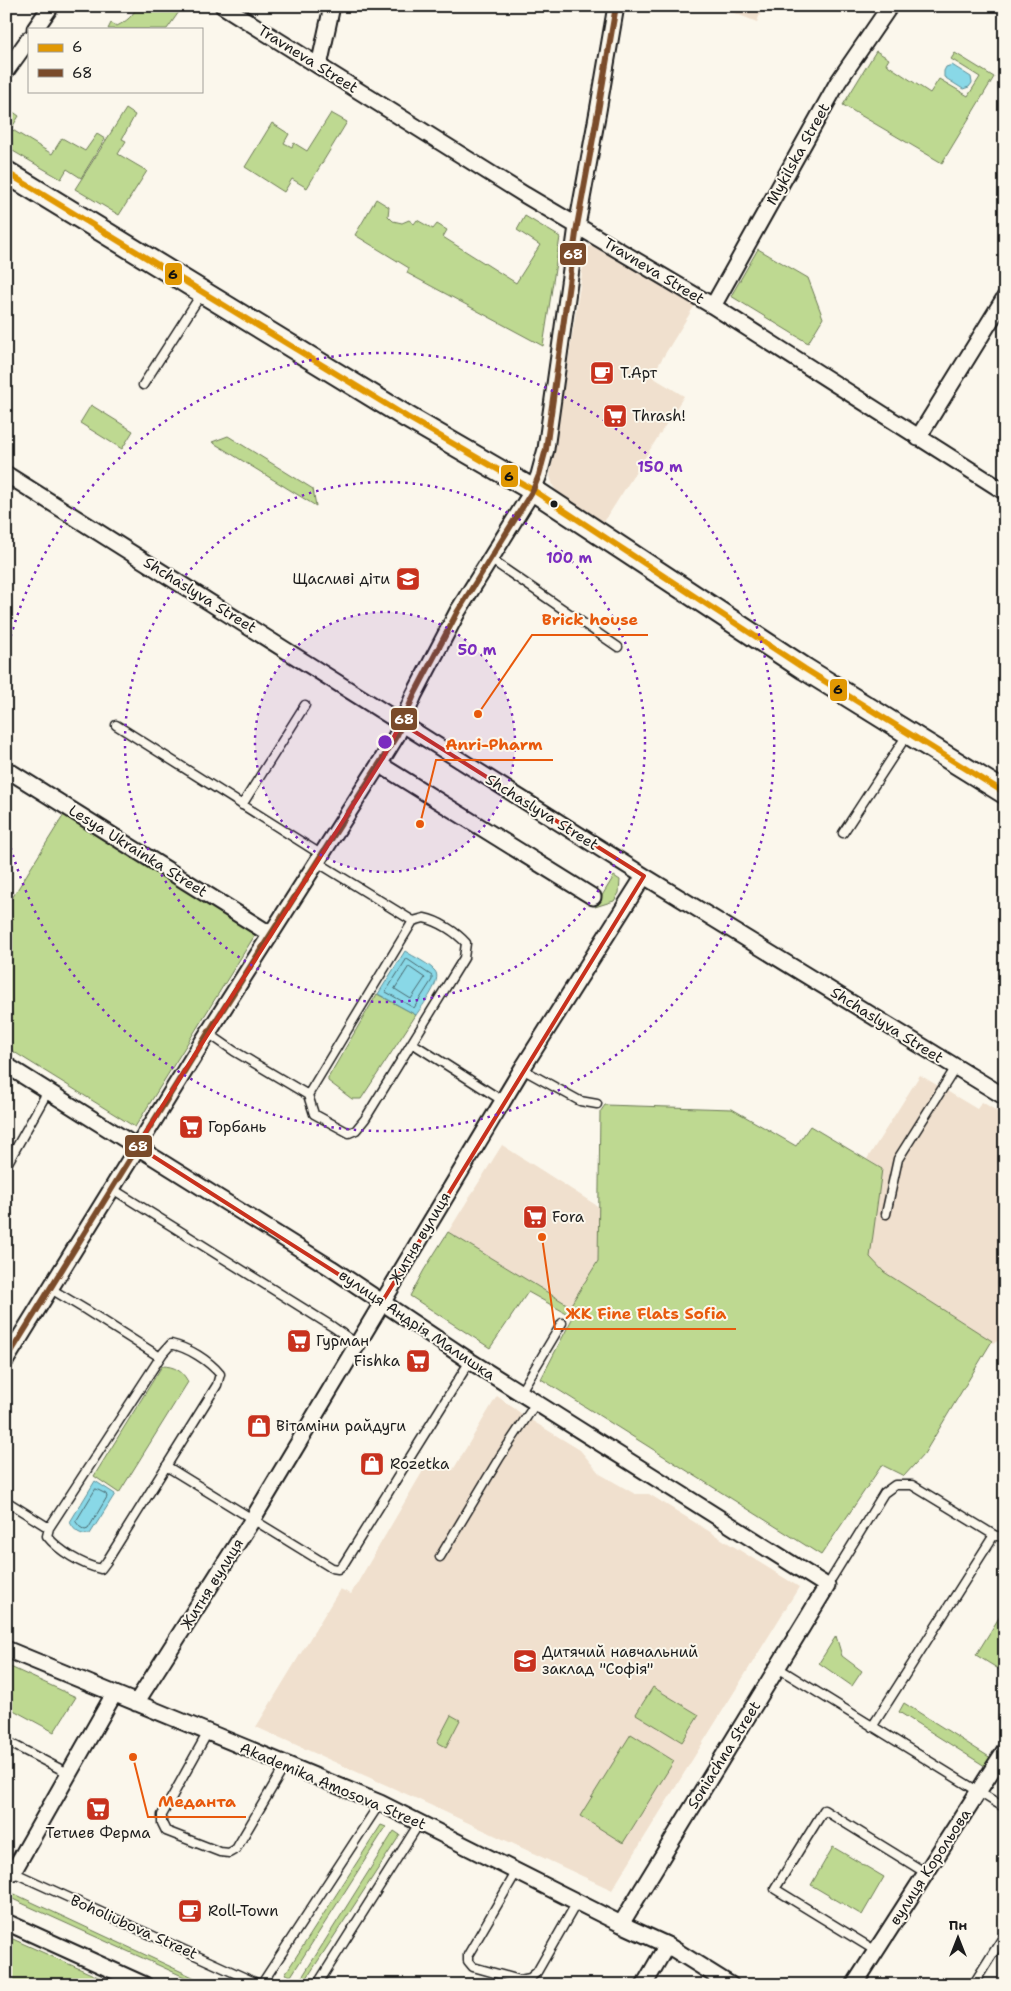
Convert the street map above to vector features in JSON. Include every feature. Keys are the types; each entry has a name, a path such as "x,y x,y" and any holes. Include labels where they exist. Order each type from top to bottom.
{"street":[{"path":"37,28 51,6"},
{"name":"Travneva Street","path":"223,6 525,196 714,306 1005,492"},
{"path":"319,66 332,6"},
{"path":"6,1360 208,1032 379,764 396,735 414,695 458,611 533,490 546,449 577,226 616,6"},
{"name":"Mykilska Street","path":"714,306 838,82 890,6"},
{"path":"6,71 28,39"},
{"path":"6,172 407,417 533,490 809,672 1005,793"},
{"path":"918,438 1005,297"},
{"name":"Shchaslyva Street","path":"6,474 644,876 1005,1097"},
{"path":"379,764 594,897"},
{"name":"Lesya Ukrainka Street","path":"6,769 270,934"},
{"name":"Житня вулиця","path":"136,1703 253,1519 522,1069 644,876"},
{"name":"вулиця Андрія Малишка","path":"6,1065 331,1268 470,1361 827,1586"},
{"name":"Soniachna Street","path":"621,1924 827,1586"},
{"name":"Akademika Amosova Street","path":"6,1649 380,1802 621,1924 667,1945 731,1985"},
{"path":"10,1871 114,1694"},
{"name":"вулиця Корольова","path":"854,1985 1005,1750"},
{"path":"6,1922 145,1985"},
{"path":"644,1985 667,1945"}],"lane":[{"path":"143,385 203,291"},
{"path":"490,559 618,647"},
{"path":"242,805 305,705"},
{"path":"116,725 242,805 413,921"},
{"path":"844,833 908,733"},
{"path":"208,1032 234,1051 308,1095 314,1114 348,1133 356,1130 464,958 466,943 461,937 432,920 424,918 413,921 308,1095"},
{"path":"412,1043 503,1101"},
{"path":"886,1214 898,1159 956,1067"},
{"path":"522,1069 580,1101 597,1104"},
{"path":"6,1166 48,1091"},
{"path":"111,1188 333,1327 357,1344"},
{"path":"50,1289 160,1358"},
{"path":"520,1393 562,1323"},
{"path":"171,1344 184,1347 213,1366 220,1374 217,1385 107,1561 101,1569 90,1566 53,1544 47,1536 49,1528 160,1358 171,1344"},
{"path":"166,1466 332,1568 338,1569 343,1565 470,1361"},
{"path":"440,1557 500,1457 536,1403"},
{"path":"827,1586 884,1493 895,1485 912,1485 994,1535 1005,1538"},
{"path":"6,1501 49,1528"},
{"path":"872,1727 994,1535"},
{"path":"778,1668 1005,1808"},
{"path":"208,1732 162,1815 162,1823 166,1831 220,1852 229,1853 236,1849 286,1764"},
{"path":"6,1742 68,1773"},
{"path":"261,1985 380,1802"},
{"path":"876,1951 775,1890 824,1810 926,1873"},
{"path":"317,1985 420,1822"},
{"name":"Boholiubova Street","path":"10,1871 261,1985"},
{"path":"517,1871 468,1955 468,1960 473,1967 520,1980 530,1978 537,1972 577,1902"},
{"path":"973,1985 1005,1934"}],"highlighted area":[{"path":"401,723 644,876 382,1302 137,1146 383,758"}],"shaded area":[{"path":"717,6 763,6 757,22"},
{"path":"591,245 598,247 695,305 654,372 654,378 684,396 604,522 559,494 553,486 550,476 585,254 587,248"},
{"path":"920,1075 977,1109 982,1102 1005,1116 1005,1337 994,1343 905,1287 783,1278 882,1169 867,1159"},
{"path":"502,1145 599,1207 598,1261 570,1306 448,1232"},
{"name":"Дитячий навчальний заклад \"Софія\"","path":"497,1396 526,1417 580,1450 600,1474 635,1494 649,1494 799,1587 612,1890 413,1797 256,1727 340,1589 351,1594 431,1457 453,1470"}],"green space":[{"path":"137,6 147,6 154,11 157,6 176,6 181,9 168,28 108,28 111,23 117,26 134,13"},
{"path":"876,51 889,59 886,64 930,93 939,79 968,96 980,77 951,59 955,53 994,77 942,163 843,105"},
{"path":"9,109 19,116 11,129 52,154 62,138 85,151 97,134 105,139 81,178 67,169 61,179 6,147 6,114"},
{"path":"126,109 135,115 122,139 126,141 118,154 147,171 119,215 75,189"},
{"path":"331,113 347,122 307,188 292,179 284,192 245,167 272,123 289,134 284,143 292,147 294,143 307,151"},
{"path":"376,199 389,207 388,216 393,221 402,223 409,220 414,224 417,220 433,229 437,224 447,230 443,237 516,283 540,245 517,230 525,216 560,237 543,346 407,273 409,268 355,235"},
{"path":"758,249 808,278 823,318 808,343 731,296"},
{"path":"91,405 133,431 122,449 80,423"},
{"path":"228,436 313,489 316,506 212,442"},
{"path":"65,813 255,935 135,1127 6,1047 6,908"},
{"path":"614,876 620,880 619,893 614,901 595,907"},
{"path":"377,994 416,1015 361,1099 352,1099 328,1081 328,1078"},
{"path":"605,1105 732,1109 796,1146 810,1126 882,1169 870,1257 884,1272 992,1341 924,1454 904,1476 882,1465 821,1555 541,1379 573,1317 528,1292 490,1348 410,1296 448,1232 570,1306 598,1261 600,1112"},
{"path":"162,1366 178,1370 188,1382 119,1493 94,1476"},
{"path":"1005,1608 1005,1673 976,1655"},
{"path":"836,1636 842,1656 862,1671 852,1686 819,1663"},
{"path":"6,1665 76,1697 54,1732 6,1706"},
{"path":"653,1687 699,1715 682,1742 636,1714"},
{"path":"904,1703 994,1760 988,1768 899,1712"},
{"path":"451,1715 460,1720 446,1747 437,1742"},
{"path":"631,1734 674,1761 623,1843 580,1816"},
{"path":"381,1825 386,1827 291,1976 285,1974"},
{"path":"394,1831 400,1835 303,1984 299,1982"},
{"path":"833,1847 884,1877 862,1915 811,1885"},
{"path":"6,1890 210,1985 202,1985 6,1896"},
{"path":"6,1936 116,1985 6,1985"}],"water":[{"path":"952,65 971,77 972,83 969,87 963,89 944,77 946,67"},
{"path":"405,951 429,965 437,975 431,993 416,1015 378,994"},
{"path":"95,1481 115,1494 90,1534 84,1534 76,1530 70,1522"}],"transit line":[{"name":"68","path":"6,1360 208,1033 397,735 414,695 458,611 533,490 546,449 577,226 616,6"},
{"name":"6","path":"6,172 407,417 533,490 805,669 1005,793"}],"place":[{"name":"Т.Арт","path":"602,373"},
{"name":"Thrash!","path":"615,416"},
{"name":"Щасливі діти","path":"408,579"},
{"name":"Brick house","path":"478,714"},
{"name":"Anri-Pharm","path":"420,824"},
{"name":"Горбань","path":"191,1127"},
{"name":"Fora","path":"535,1217"},
{"name":"ЖК Fine Flats Sofia","path":"542,1237"},
{"name":"Гурман","path":"299,1341"},
{"name":"Fishka","path":"418,1361"},
{"name":"Вітаміни райдуги","path":"259,1426"},
{"name":"Rozetka","path":"372,1464"},
{"name":"Дитячий навчальний заклад \"Софія\"","path":"525,1661"},
{"name":"Меданта","path":"133,1757"},
{"name":"Тетиев Ферма","path":"98,1809"},
{"name":"Roll-Town","path":"190,1911"}]}
